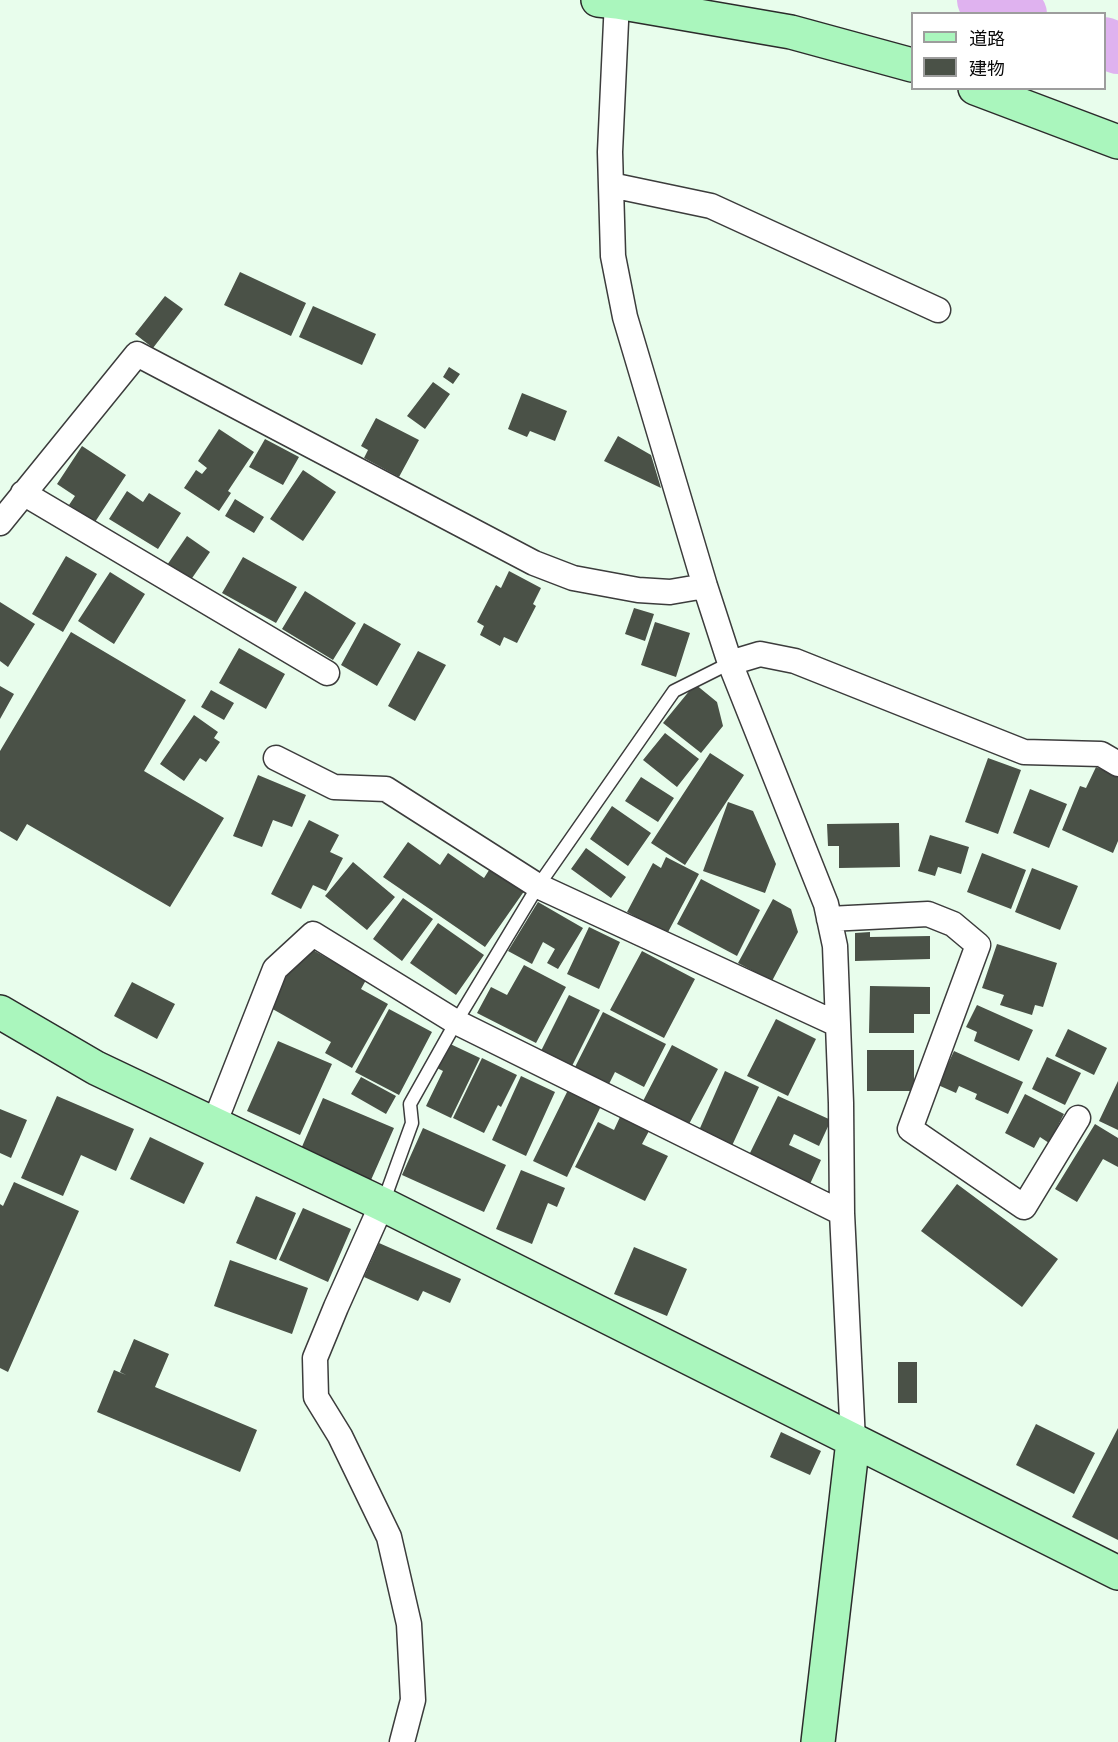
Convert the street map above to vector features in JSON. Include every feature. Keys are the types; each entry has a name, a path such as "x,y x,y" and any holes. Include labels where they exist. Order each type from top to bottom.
{"street":[{"path":"818,1742 853,1441 842,1213 841,1103 835,946 826,904 730,663 625,317 613,256 610,1 791,32 911,65"},
{"path":"980,90 1118,142"},
{"path":"611,185 711,206 938,310"},
{"path":"0,523 137,354 534,562 573,578 638,590 669,592 705,586"},
{"path":"23,493 327,673"},
{"path":"730,663 760,654 795,661 1024,752 1101,754 1118,764"},
{"path":"276,758 334,787 386,789 538,886 837,1024"},
{"path":"829,920 928,914 954,924 978,945 910,1129 1024,1207 1078,1118"},
{"path":"214,1124 275,969 313,934 456,1022 842,1213"},
{"path":"0,1012 96,1068 382,1204 1118,1574"},
{"path":"382,1204 315,1358 316,1397 340,1436 389,1538 410,1624 413,1700 402,1742"}],"lane":[{"path":"382,1204 412,1123 410,1104 456,1022 538,886 674,691 730,663"}],"building":[{"path":"240,272 306,303 291,336 224,305"},
{"path":"165,296 183,309 153,348 135,334"},
{"path":"313,306 376,334 362,365 299,337"},
{"path":"449,367 460,374 453,384 443,377"},
{"path":"433,382 450,394 425,429 407,416"},
{"path":"522,393 567,411 555,441 530,431 527,437 508,429"},
{"path":"376,418 419,440 399,477 364,458 368,450 361,446"},
{"path":"219,429 254,452 228,491 231,493 219,511 184,488 196,470 202,474 207,468 198,461"},
{"path":"618,436 651,455 661,488 604,461"},
{"path":"265,439 299,457 283,485 249,467"},
{"path":"82,446 126,475 95,522 69,505 75,496 57,484"},
{"path":"303,470 336,492 303,541 270,519"},
{"path":"127,491 143,502 149,493 181,513 158,549 109,519"},
{"path":"235,499 264,517 254,533 225,516"},
{"path":"187,536 210,552 188,584 165,568"},
{"path":"66,556 97,574 63,632 32,614"},
{"path":"243,557 297,587 276,623 222,593"},
{"path":"509,571 541,588 533,604 536,606 517,643 504,637 500,646 480,635 484,626 477,622 496,585 501,588"},
{"path":"110,572 145,594 114,644 78,621"},
{"path":"305,591 356,623 333,660 282,629"},
{"path":"0,602 35,624 8,667 0,661"},
{"path":"634,608 654,614 645,641 625,634"},
{"path":"655,622 690,633 676,677 641,665"},
{"path":"364,623 401,644 377,686 341,665"},
{"path":"71,632 186,700 144,771 224,818 170,907 27,824 17,841 0,831 0,751"},
{"path":"239,648 285,674 266,709 219,683"},
{"path":"418,651 446,665 415,721 388,706"},
{"path":"695,684 717,702 723,726 701,753 663,723"},
{"path":"0,686 14,694 0,719"},
{"path":"211,690 234,703 224,720 201,707"},
{"path":"194,715 218,732 214,738 220,742 206,762 200,758 184,781 160,764"},
{"path":"665,733 699,759 677,787 643,760"},
{"path":"710,753 744,775 685,865 651,843"},
{"path":"988,758 1021,770 998,834 965,822"},
{"path":"1096,767 1118,777 1118,841 1113,853 1062,830 1080,786 1086,788"},
{"path":"258,775 306,795 292,827 273,820 262,847 233,836"},
{"path":"641,777 674,798 658,822 625,801"},
{"path":"1030,789 1067,804 1049,848 1013,833"},
{"path":"728,802 753,811 776,864 765,893 703,871"},
{"path":"612,806 651,833 628,866 590,839"},
{"path":"309,820 339,835 330,852 343,858 326,891 313,885 301,909 271,894"},
{"path":"899,823 900,867 839,868 839,846 828,846 827,824"},
{"path":"930,835 969,847 961,874 938,867 935,876 918,871"},
{"path":"408,842 440,865 448,853 484,878 491,867 525,890 485,947 383,877"},
{"path":"586,848 626,877 611,898 571,869"},
{"path":"982,853 1026,870 1011,909 967,892"},
{"path":"666,857 699,874 667,934 627,912 653,863 661,868"},
{"path":"353,862 395,897 367,930 325,896"},
{"path":"1032,868 1078,886 1060,930 1015,912"},
{"path":"701,879 760,910 737,956 677,924"},
{"path":"403,898 433,919 402,961 373,939"},
{"path":"773,899 791,909 798,932 772,981 738,963"},
{"path":"538,902 583,928 558,969 547,963 555,949 543,942 532,964 508,951"},
{"path":"438,923 484,955 456,995 410,963"},
{"path":"589,927 620,942 599,989 567,974"},
{"path":"870,932 870,937 930,936 930,959 855,961 855,933"},
{"path":"997,944 1057,963 1043,1007 1035,1005 1032,1015 1000,1005 1004,995 982,988"},
{"path":"304,945 366,980 361,989 388,1004 352,1068 325,1053 331,1042 269,1007"},
{"path":"642,951 695,979 664,1038 610,1010"},
{"path":"524,965 566,987 536,1043 477,1013 491,987 507,995"},
{"path":"132,982 175,1004 157,1039 114,1016"},
{"path":"870,986 930,987 930,1014 914,1014 914,1033 869,1033"},
{"path":"569,995 600,1010 570,1070 539,1055"},
{"path":"977,1005 1033,1030 1019,1061 974,1041 977,1032 966,1027"},
{"path":"389,1009 432,1032 399,1095 355,1072"},
{"path":"603,1012 666,1044 644,1087 615,1072 607,1088 573,1071"},
{"path":"776,1019 816,1039 788,1096 747,1076"},
{"path":"1068,1029 1107,1048 1094,1075 1055,1056"},
{"path":"278,1041 332,1064 300,1135 247,1111"},
{"path":"446,1042 480,1058 451,1118 426,1106 443,1071 435,1067"},
{"path":"672,1045 718,1069 688,1126 642,1103"},
{"path":"867,1050 914,1050 914,1091 867,1091"},
{"path":"954,1051 1023,1082 1008,1114 975,1099 977,1094 959,1086 956,1093 938,1085"},
{"path":"1047,1057 1081,1073 1065,1105 1032,1089"},
{"path":"482,1058 517,1075 501,1107 498,1105 484,1133 453,1118"},
{"path":"725,1071 759,1087 730,1150 697,1135"},
{"path":"521,1076 555,1092 526,1156 492,1140"},
{"path":"361,1077 396,1096 386,1114 351,1094"},
{"path":"1118,1081 1118,1130 1099,1121"},
{"path":"568,1090 601,1106 567,1177 533,1161"},
{"path":"1025,1094 1064,1114 1049,1143 1040,1137 1034,1148 1005,1133"},
{"path":"57,1096 134,1129 116,1171 81,1155 63,1196 21,1178"},
{"path":"778,1096 831,1120 819,1146 794,1134 789,1145 821,1160 810,1184 749,1155"},
{"path":"323,1098 394,1128 371,1180 301,1149"},
{"path":"0,1109 27,1120 11,1158 0,1153"},
{"path":"620,1117 649,1131 642,1144 668,1156 645,1201 575,1167 598,1122 614,1130"},
{"path":"1095,1124 1118,1138 1118,1167 1103,1159 1077,1202 1055,1189"},
{"path":"423,1128 506,1165 484,1212 402,1175"},
{"path":"150,1137 204,1163 184,1204 130,1179"},
{"path":"521,1170 565,1188 557,1207 548,1203 532,1244 496,1229"},
{"path":"14,1182 79,1211 8,1372 0,1368 0,1204 3,1206"},
{"path":"957,1184 1058,1259 1022,1307 921,1231"},
{"path":"256,1196 296,1213 276,1260 236,1243"},
{"path":"303,1208 351,1229 328,1282 279,1260"},
{"path":"379,1243 461,1279 450,1303 423,1291 418,1301 364,1277"},
{"path":"634,1247 687,1269 667,1316 614,1294"},
{"path":"230,1260 308,1288 292,1334 214,1306"},
{"path":"134,1339 169,1354 155,1387 257,1430 240,1472 97,1412 114,1370 126,1375 120,1372"},
{"path":"898,1362 917,1362 917,1403 898,1403"},
{"path":"1036,1424 1095,1453 1074,1494 1016,1465"},
{"path":"1118,1428 1118,1540 1072,1517"},
{"path":"781,1432 821,1451 810,1475 770,1457"}],"waterway":[{"path":"983,0 1016,12"},
{"path":"1106,44 1118,48"}]}
